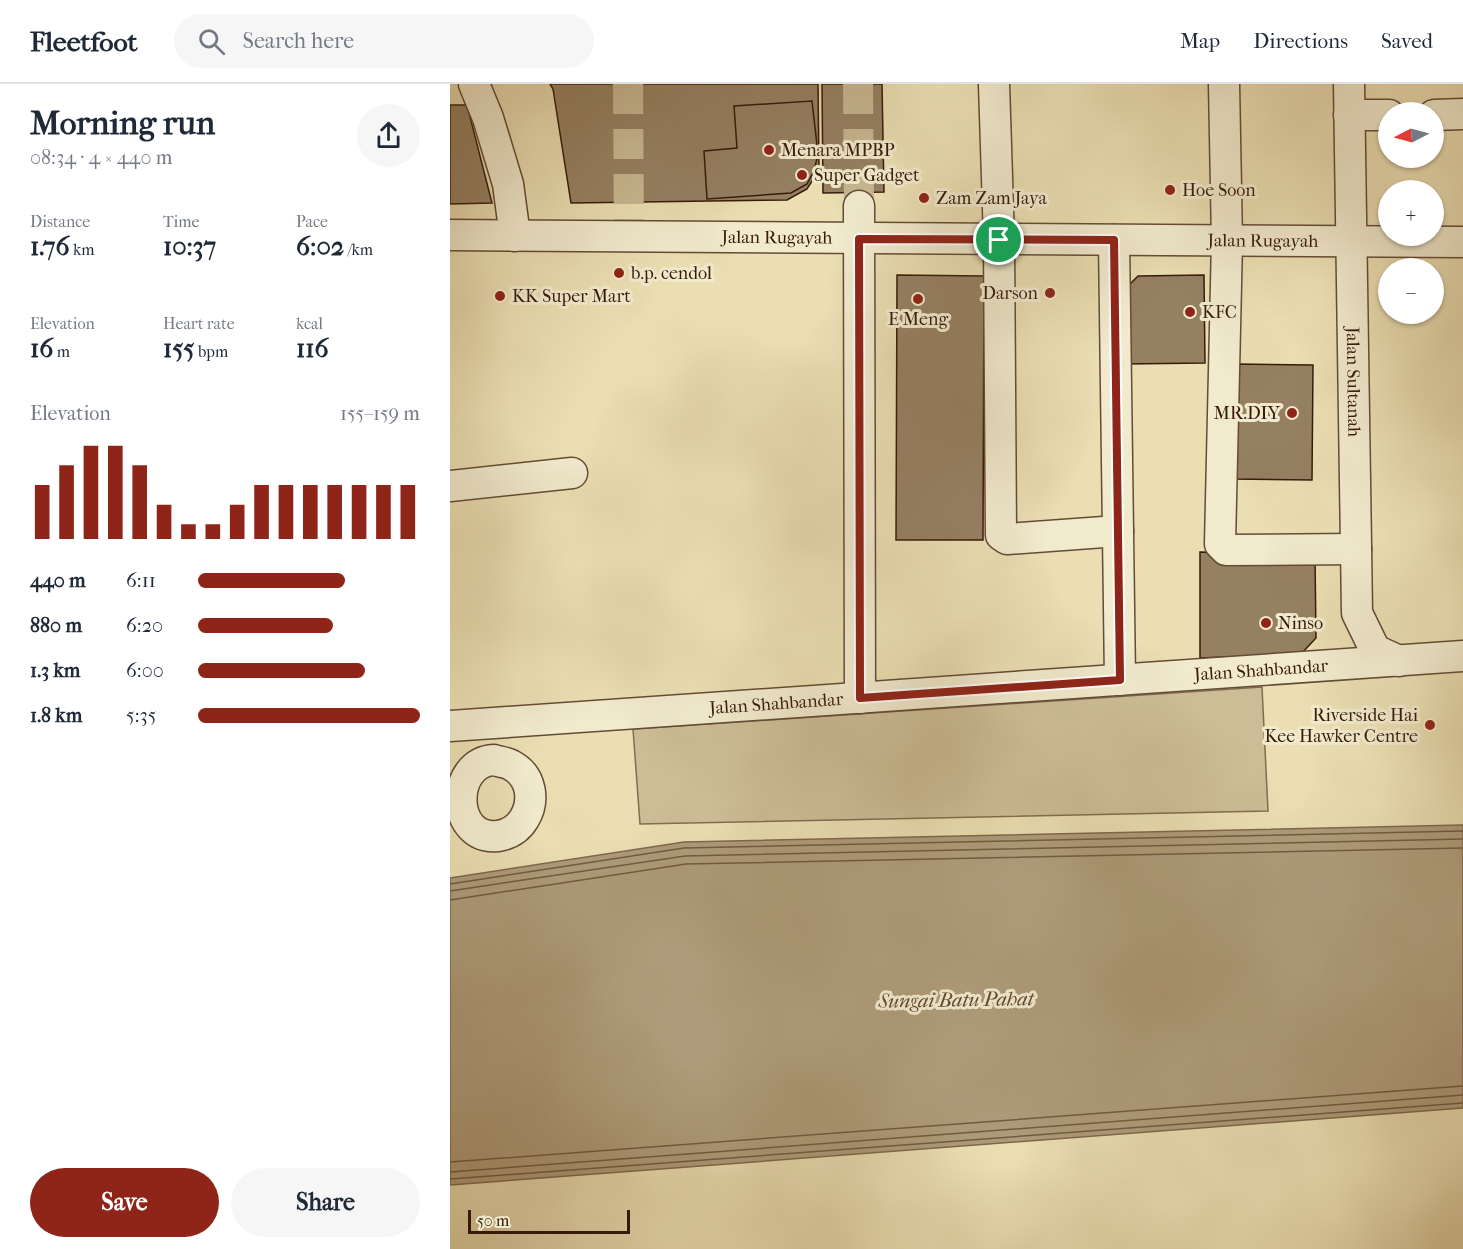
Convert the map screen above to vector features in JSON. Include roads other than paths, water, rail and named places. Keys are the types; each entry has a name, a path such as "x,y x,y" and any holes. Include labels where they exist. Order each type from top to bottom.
{"street":[{"path":"474,84 488,118 508,184 515,236"},
{"path":"994,84 999,240 1001,536 1007,539 1118,531"},
{"path":"1224,84 1227,241 1220,544 1226,550 1356,549"},
{"name":"Jalan Sultanah","path":"1349,84 1357,613 1375,650 1399,661"},
{"path":"1444,115 1463,114"},
{"path":"1349,115 1378,115"},
{"path":"860,206 860,698"},
{"name":"Jalan Rugayah","path":"450,235 1463,242"},
{"path":"1114,240 1120,680"},
{"path":"450,486 572,473"},
{"name":"Jalan Shahbandar","path":"450,726 1463,656"},
{"path":"482,724 485,761"}],"water":[{"name":"Sungai Batu Pahat","path":"1463,825 1463,1108 450,1185 450,878 684,842"}],"tunnel":[{"path":"628,84 629,237"},
{"path":"858,84 859,206"}],"place":[{"name":"Menara MPBP","path":"769,150"},
{"name":"Super Gadget","path":"802,175"},
{"name":"Hoe Soon","path":"1170,190"},
{"name":"Zam Zam Jaya","path":"924,198"},
{"name":"b.p. cendol","path":"619,273"},
{"name":"Darson","path":"1050,293"},
{"name":"KK Super Mart","path":"500,296"},
{"name":"E Meng","path":"918,299"},
{"name":"KFC","path":"1190,312"},
{"name":"MR.DIY","path":"1292,413"},
{"name":"Ninso","path":"1266,623"},
{"name":"Riverside Hai Kee Hawker Centre","path":"1430,725"}]}
